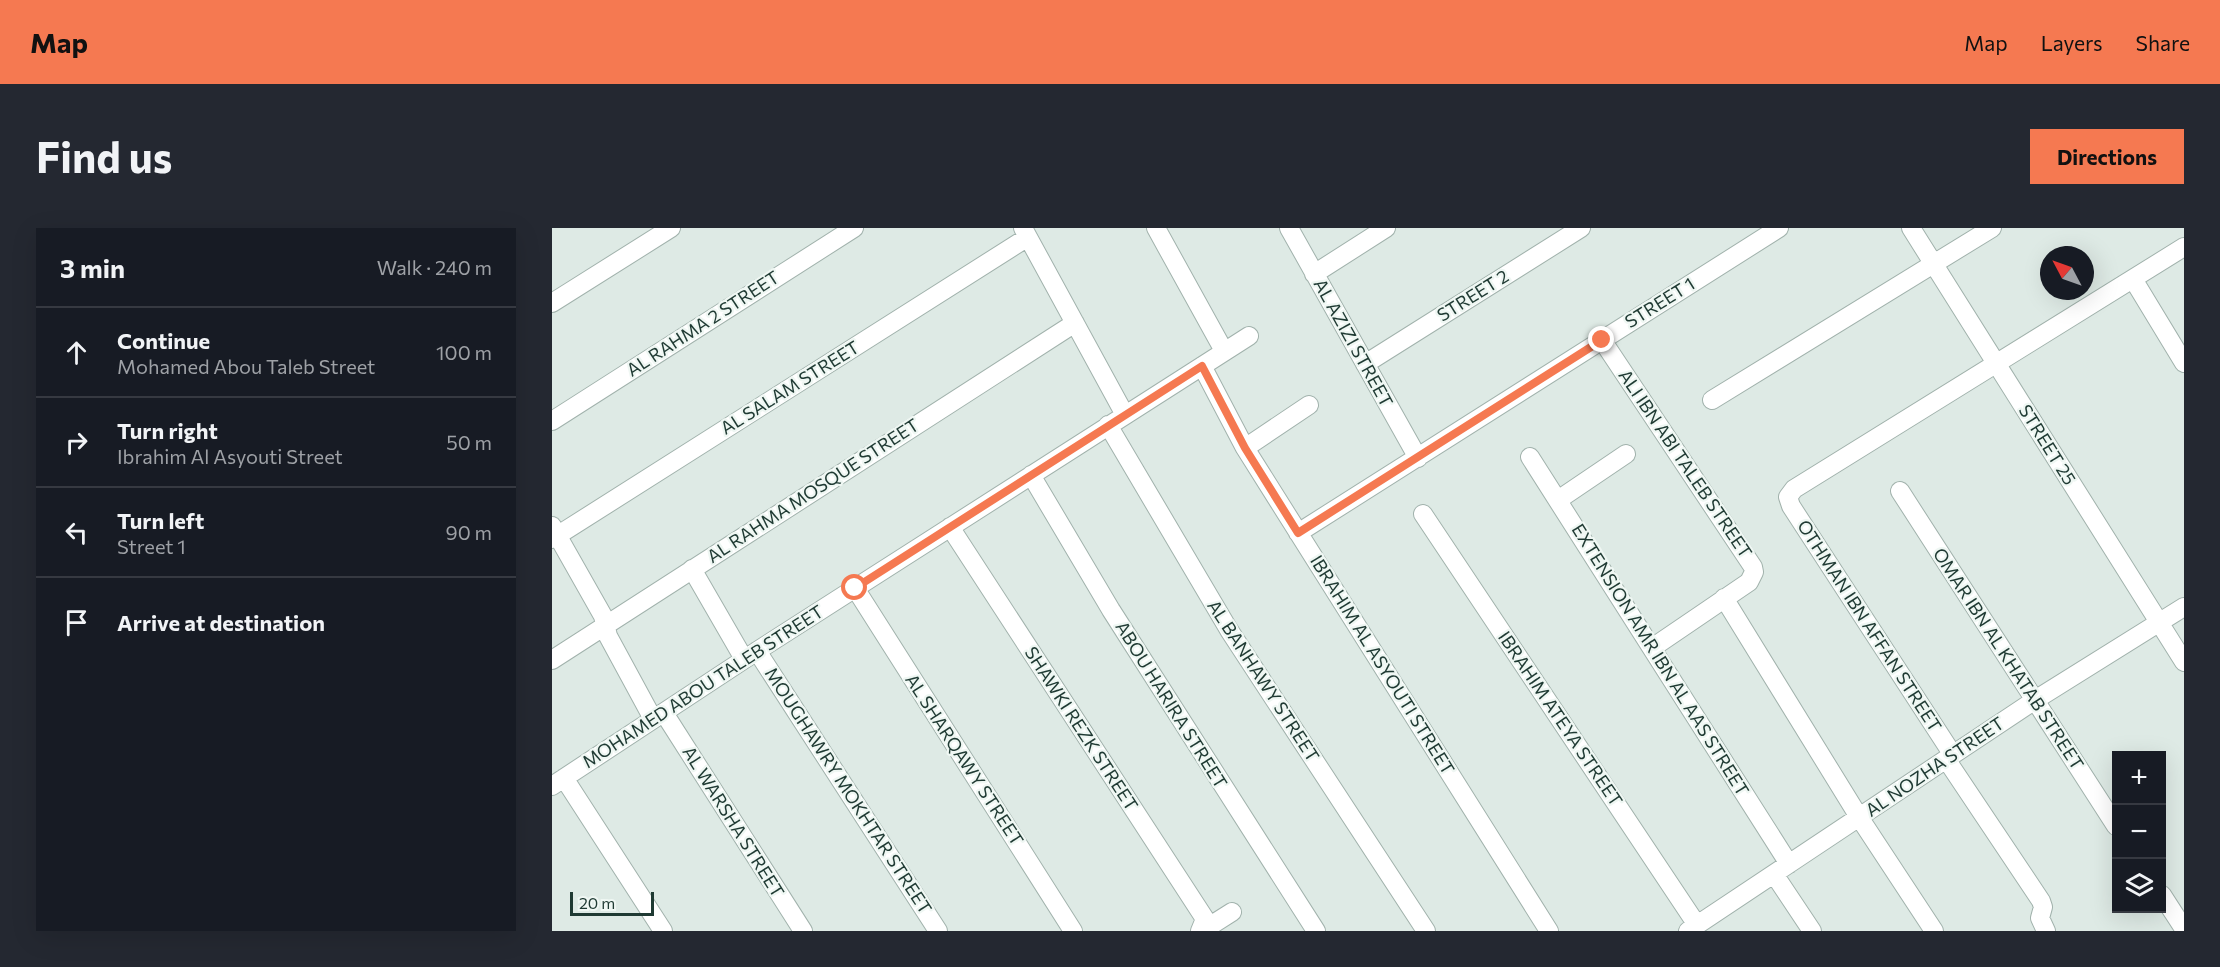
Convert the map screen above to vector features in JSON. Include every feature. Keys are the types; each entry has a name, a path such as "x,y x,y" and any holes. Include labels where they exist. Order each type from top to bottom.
{"street":[{"path":"552,303 671,228"},
{"name":"AL RAHMA 2 STREET","path":"552,421 854,228"},
{"path":"1156,228 1224,351"},
{"name":"AL AZIZI STREET","path":"1288,228 1418,458"},
{"path":"1314,274 1386,228"},
{"name":"STREET 2","path":"1365,364 1581,228"},
{"name":"STREET 1","path":"1298,533 1779,228"},
{"name":"STREET 25","path":"1911,228 2184,662"},
{"path":"1712,400 1992,228"},
{"path":"1026,232 1125,415"},
{"name":"AL SALAM STREET","path":"554,534 1026,232"},
{"path":"1996,364 2184,247"},
{"path":"2133,279 2184,363"},
{"name":"AL RAHMA MOSQUE STREET","path":"552,660 1075,323"},
{"name":"MOHAMED ABOU TALEB STREET","path":"558,782 751,655 1249,336"},
{"name":"ALI IBN ABI TALEB STREET","path":"1602,340 1754,567 1749,582 1652,648"},
{"name":"OTHMAN IBN AFFAN STREET","path":"1996,364 1794,489 1788,496 1791,506 2041,901 2043,907 2040,918 2046,931"},
{"name":"IBRAHIM AL ASYOUTI STREET","path":"1202,366 1245,448 1549,931"},
{"path":"1245,448 1309,405"},
{"name":"AL BANHAWY STREET","path":"1108,425 1229,630 1426,931"},
{"path":"1557,500 1626,454"},
{"name":"EXTENSION AMR IBN AL AAS STREET","path":"1530,457 1789,864"},
{"name":"ABOU HARIRA STREET","path":"1031,475 1111,610 1316,931"},
{"name":"OMAR IBN AL KHATAB STREET","path":"1900,491 2112,820"},
{"name":"IBRAHIM ATEYA STREET","path":"1424,514 1693,928"},
{"name":"SHAWKI REZK STREET","path":"950,527 1205,919 1201,931"},
{"name":"AL WARSHA STREET","path":"554,534 603,616 608,636 658,716 802,931"},
{"name":"MOUGHAWRY MOKHTAR STREET","path":"692,569 938,931"},
{"name":"AL SHARQAWY STREET","path":"855,588 1074,931"},
{"path":"1724,598 1859,818 1934,931"},
{"name":"AL NOZHA STREET","path":"1693,928 2035,700 2184,607"},
{"path":"558,782 663,931"},
{"path":"1774,874 1812,931"},
{"path":"2166,901 2184,929"},
{"path":"1201,931 1232,912"}],"route":[{"path":"855,588 1202,366 1245,448 1298,533 1602,340"}]}
